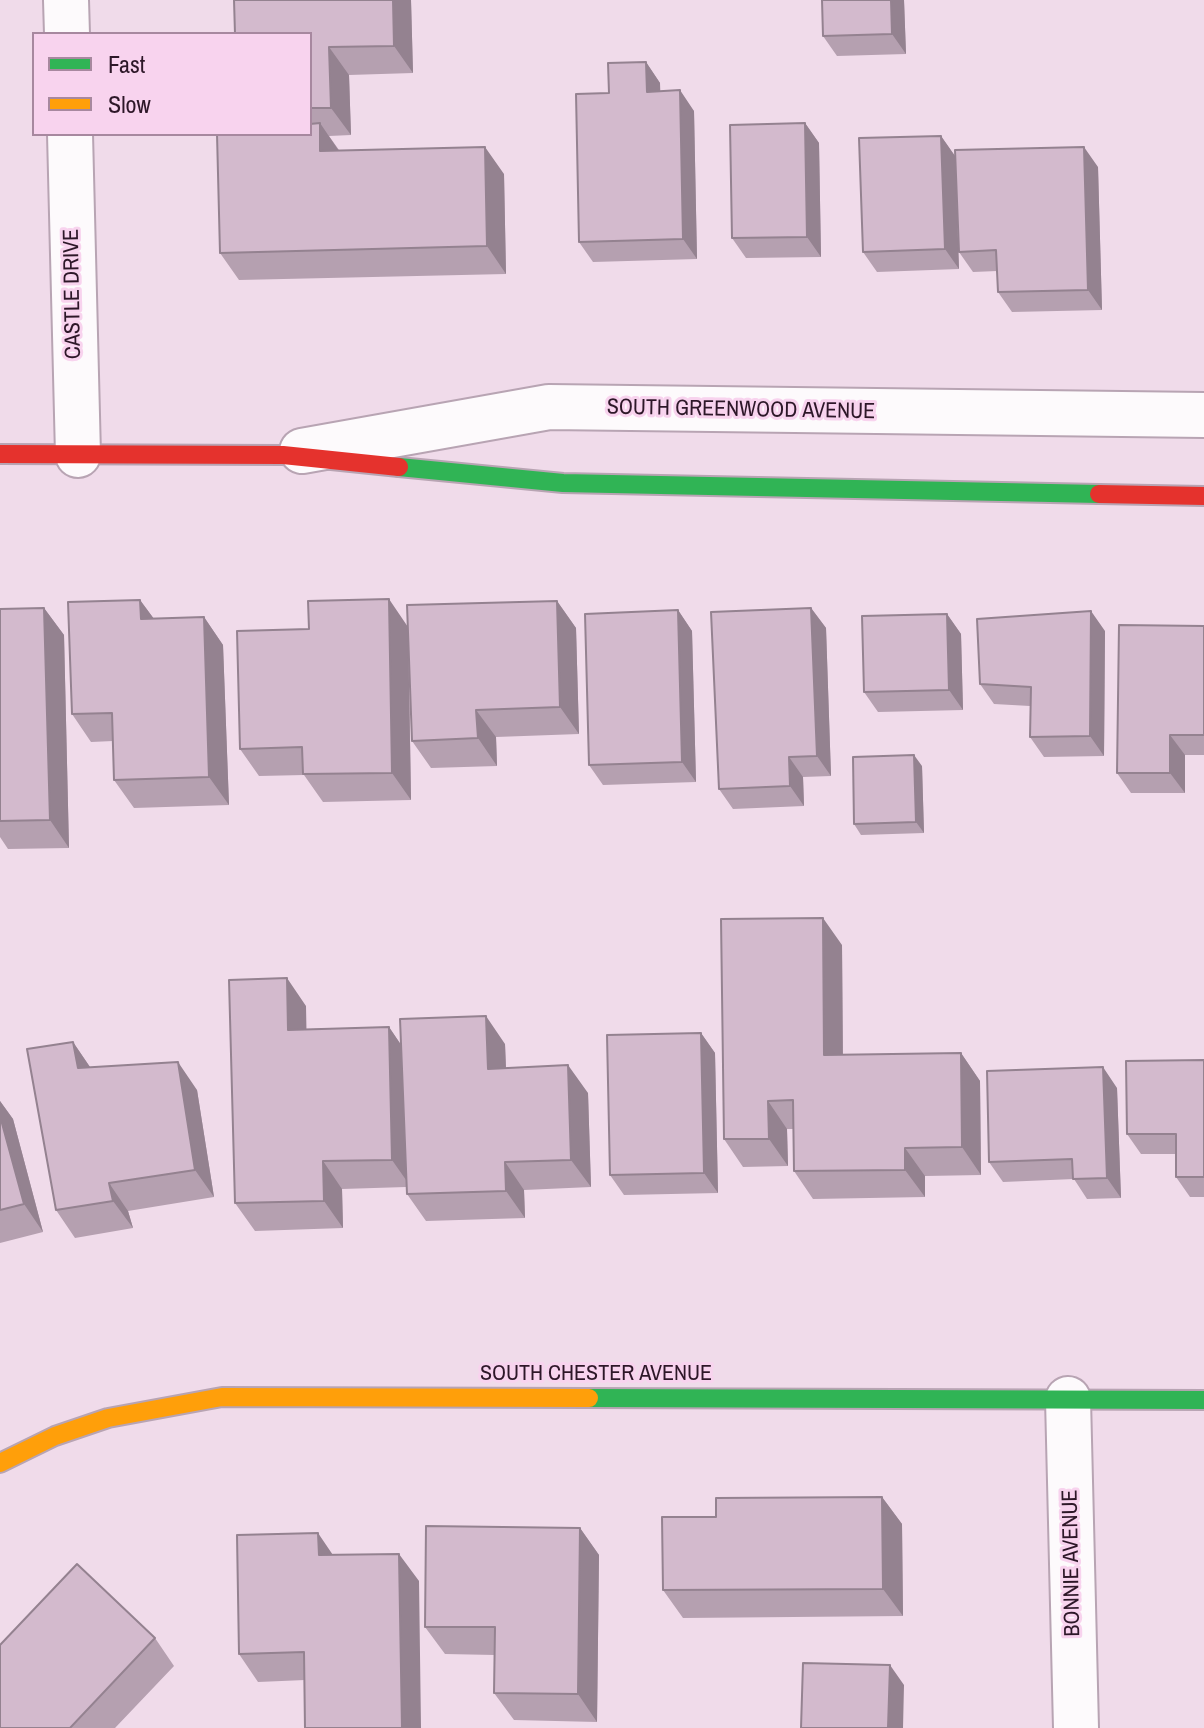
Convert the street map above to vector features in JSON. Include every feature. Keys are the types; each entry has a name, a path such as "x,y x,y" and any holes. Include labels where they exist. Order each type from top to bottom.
{"street":[{"path":"66,0 67,32"},
{"name":"CASTLE DRIVE","path":"70,136 78,455"},
{"name":"SOUTH GREENWOOD AVENUE","path":"283,455 549,407 1204,415"},
{"name":"SOUTH GREENWOOD AVENUE","path":"0,454 283,455 563,483 1204,496"},
{"name":"SOUTH CHESTER AVENUE","path":"0,1463 46,1436 135,1409 222,1397 1204,1400"},
{"name":"BONNIE AVENUE","path":"1068,1399 1076,1728"}],"building":[{"path":"234,0 393,0 394,46 329,47 331,108 312,108 312,32 235,32"},
{"path":"822,0 891,0 892,34 823,36"},
{"path":"646,62 647,92 680,90 683,239 579,242 576,94 609,93 608,63"},
{"path":"320,123 320,151 485,147 487,246 220,253 217,136 312,136 312,124"},
{"path":"805,123 807,237 732,238 730,125"},
{"path":"941,136 945,249 863,252 859,138"},
{"path":"1084,147 1088,290 998,292 996,250 959,252 955,150"},
{"path":"389,599 392,773 303,774 302,747 240,749 237,631 309,629 308,601"},
{"path":"140,600 141,619 204,617 209,777 114,780 112,713 72,714 68,602"},
{"path":"557,601 560,707 476,710 478,738 412,741 407,605"},
{"path":"44,608 50,820 0,821 0,609"},
{"path":"811,608 817,756 789,757 790,786 719,789 711,612"},
{"path":"678,610 682,762 589,765 585,614"},
{"path":"1091,611 1090,736 1030,737 1031,687 980,684 977,619"},
{"path":"947,614 949,690 864,692 862,616"},
{"path":"1119,625 1204,626 1204,735 1170,735 1170,773 1117,773"},
{"path":"914,755 916,822 854,824 853,757"},
{"path":"823,918 824,1055 961,1053 962,1147 905,1148 905,1170 794,1171 793,1100 768,1101 769,1139 724,1139 721,919"},
{"path":"287,978 288,1030 389,1027 392,1160 323,1161 324,1201 235,1203 229,980"},
{"path":"486,1016 488,1069 568,1065 571,1160 505,1162 506,1191 407,1194 400,1019"},
{"path":"701,1033 704,1173 610,1175 607,1035"},
{"path":"73,1042 78,1068 178,1062 195,1170 109,1183 113,1201 56,1210 27,1049"},
{"path":"1204,1060 1204,1177 1176,1177 1176,1134 1127,1134 1126,1061"},
{"path":"1103,1067 1107,1178 1073,1179 1072,1159 989,1162 987,1071"},
{"path":"0,1116 24,1204 0,1210"},
{"path":"882,1497 883,1589 663,1590 662,1517 716,1517 716,1498"},
{"path":"426,1526 580,1528 578,1694 494,1693 495,1627 425,1627"},
{"path":"318,1533 319,1555 399,1554 402,1728 305,1728 304,1652 239,1654 237,1535"},
{"path":"77,1564 155,1638 70,1728 0,1728 0,1645"},
{"path":"803,1663 890,1665 888,1728 801,1728"}],"traffic: fast":[{"path":"399,467 563,483 1099,494"},
{"path":"589,1398 1204,1400"}],"traffic: slow":[{"path":"0,1463 55,1436 108,1418 222,1397 589,1398"}],"traffic: jam":[{"path":"0,454 283,455 399,467"},
{"path":"1099,494 1204,496"}]}
